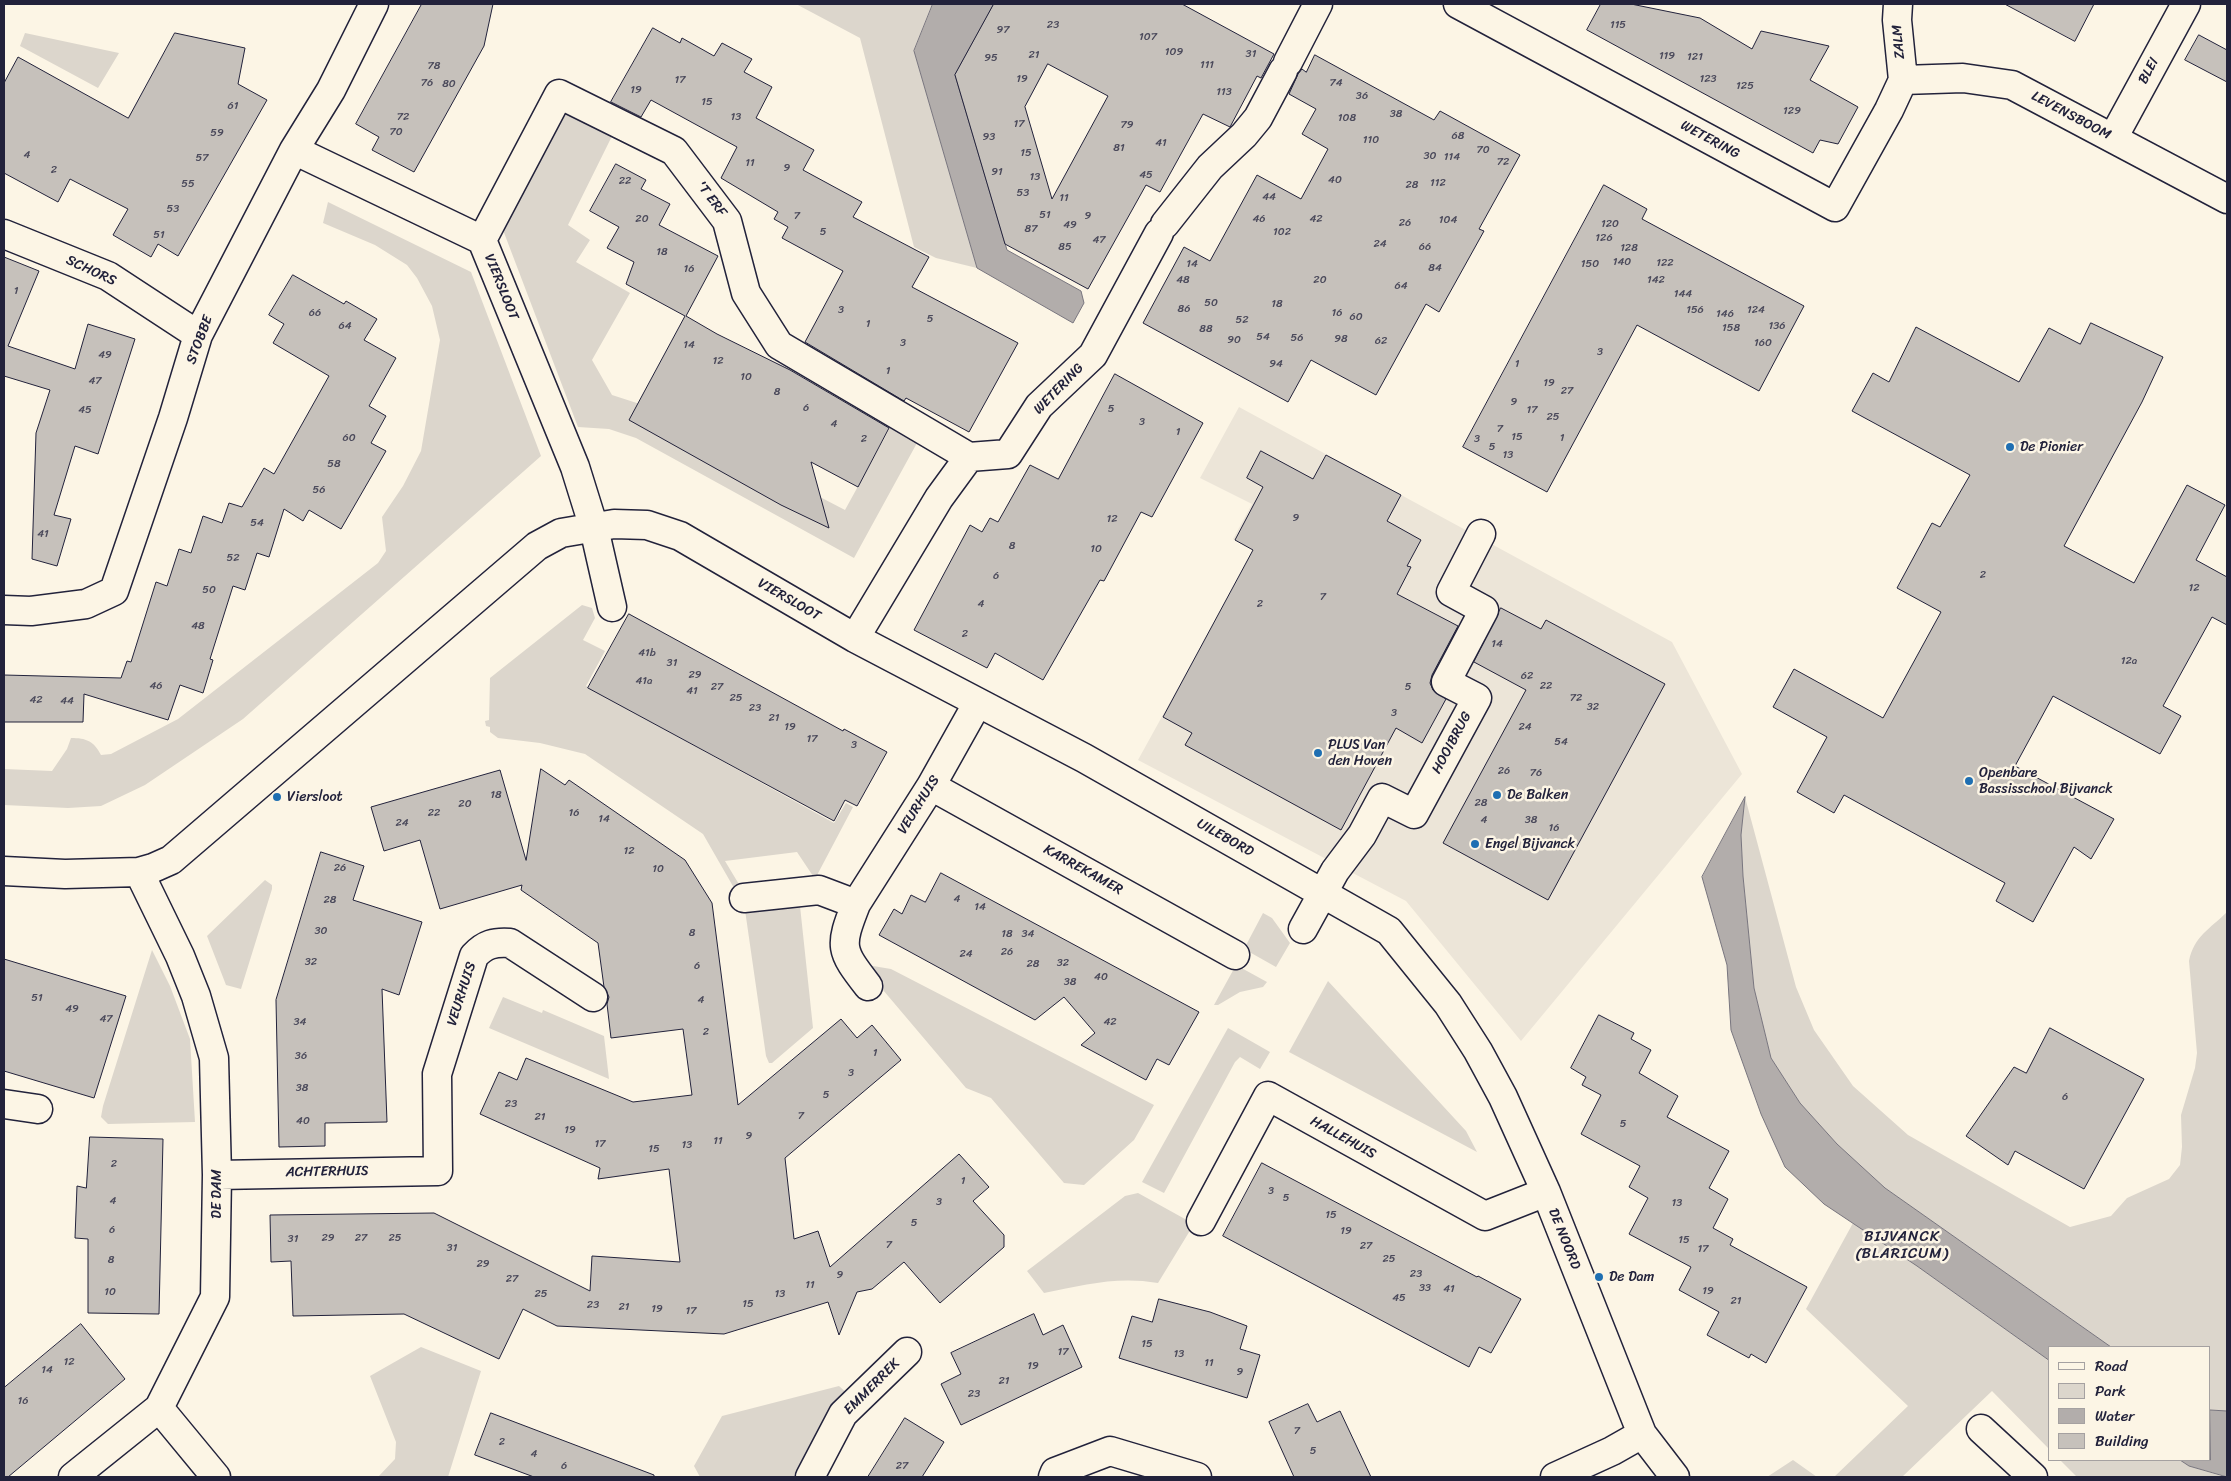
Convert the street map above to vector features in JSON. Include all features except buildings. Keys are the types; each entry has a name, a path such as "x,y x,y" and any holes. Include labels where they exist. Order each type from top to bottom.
{"street":[{"name":"STOBBE","path":"4,610 32,611 86,604 114,591 173,418 198,335 294,150 331,90 374,4"},
{"name":"WETERING","path":"969,457 1008,454 1039,406 1093,355 1162,228 1210,167 1244,135 1258,118 1318,4"},
{"name":"WETERING","path":"1458,4 1835,207 1889,110 1903,80"},
{"name":"ZALM","path":"1898,4 1897,20 1903,80"},
{"name":"BLEI","path":"2113,138 2186,4"},
{"name":"LEVENSBOOM","path":"1903,80 1962,78 2012,85 2227,200"},
{"name":"'T ERF","path":"482,240 559,94 674,151 728,221 746,293 779,345 969,457"},
{"name":"VIERSLOOT","path":"294,150 482,240 575,467 594,528 612,607"},
{"name":"SCHORS","path":"4,234 108,276 198,335"},
{"path":"855,638 939,498 969,457"},
{"name":"VIERSLOOT","path":"4,871 65,874 139,872 154,868 171,860 537,546 561,533 614,524 647,526 680,536 855,638 978,704"},
{"name":"HOOIBRUG","path":"1303,929 1335,871 1362,835 1382,798 1414,814 1477,698 1446,682 1484,610 1451,592 1481,534"},
{"name":"UILEBORD","path":"978,704 1084,758 1389,931 1448,1004"},
{"name":"VEURHUIS","path":"868,986 850,963 843,943 856,904 931,786 978,704"},
{"name":"KARREKAMER","path":"931,786 1235,955"},
{"name":"DE DAM","path":"73,1477 158,1408 215,1297 217,1175 214,1058 196,996 180,956 139,872"},
{"path":"744,898 818,890 856,904"},
{"name":"VEURHUIS","path":"438,1171 437,1074 474,956 494,942 510,943 593,997"},
{"name":"DE NOORD","path":"1448,1004 1478,1050 1503,1096 1546,1192 1642,1434 1675,1477"},
{"name":"HALLEHUIS","path":"1201,1221 1268,1096 1485,1216 1546,1192"},
{"path":"4,1104 38,1109"},
{"name":"ACHTERHUIS","path":"217,1175 438,1171"},
{"name":"EMMERREK","path":"810,1477 843,1414 907,1352"},
{"path":"158,1408 216,1477"},
{"path":"1981,1429 2033,1477"},
{"path":"1555,1477 1612,1451 1642,1434"},
{"path":"1053,1477 1055,1472 1110,1451 1197,1477"}],"shaded area":[{"path":"1239,407 1672,642 1742,774 1521,1041 1406,901 1138,760 1254,550 1233,539 1252,504 1200,478"}],"green space":[{"path":"796,4 933,4 914,51 977,268 936,258 914,247 860,38"},
{"path":"25,33 119,53 98,88 20,46"},
{"path":"566,108 614,132 568,225 590,240 576,262 630,293 592,360 612,395 643,405 845,510 896,417 923,432 854,558 636,438 609,429 578,427 503,230"},
{"path":"328,202 471,272 541,456 243,719 145,785 101,806 68,808 4,805 4,769 52,771 67,749 71,738 89,741 101,755 111,754 178,719 378,563 386,551 382,517 403,486 421,451 440,340 432,306 417,278 407,265 375,245 323,223"},
{"path":"582,605 592,608 595,618 583,640 605,651 586,686 834,823 846,803 853,807 815,879 797,852 725,861 740,886 734,888 703,834 585,754 540,743 498,738 490,732 490,727 486,726 485,721 489,720 490,678"},
{"path":"1745,797 1796,987 1814,1030 1853,1086 1908,1135 2070,1227 2111,1216 2127,1198 2169,1179 2180,1165 2182,1147 2181,1115 2195,1068 2197,1053 2189,961 2191,952 2199,939 2227,912 2227,1411 2211,1410 2211,1346 2110,1346 1885,1188 1837,1144 1800,1103 1771,1058 1754,988 1741,835"},
{"path":"265,880 272,885 272,889 241,989 226,985 207,936"},
{"path":"800,906 813,1028 772,1063 769,1063 766,1056 745,910"},
{"path":"1263,913 1272,918 1290,943 1276,967 1244,949"},
{"path":"152,950 170,986 190,1039 195,1122 108,1124 101,1117 103,1106"},
{"path":"861,964 891,969 1154,1105 1134,1140 1084,1185 1064,1183 991,1098 966,1088"},
{"path":"1236,965 1267,982 1263,987 1240,992 1218,1005 1214,1005"},
{"path":"1328,981 1466,1131 1477,1152 1289,1052"},
{"path":"503,997 542,1013 543,1010 604,1036 609,1079 489,1028"},
{"path":"1228,1028 1270,1052 1260,1069 1240,1057 1235,1062 1164,1193 1142,1182"},
{"path":"1138,1193 1194,1224 1158,1283 1129,1280 1114,1281 1087,1284 1044,1293 1027,1271 1125,1196"},
{"path":"1853,1223 2048,1360 2048,1448 1992,1391 1902,1477 1834,1477 1908,1406 1806,1309"},
{"path":"421,1347 481,1371 448,1477 378,1477 395,1459 396,1442 370,1376"},
{"path":"839,1386 848,1394 795,1477 700,1477 694,1466 722,1416"},
{"path":"1793,1460 1817,1477 1767,1477"},
{"path":"2061,1461 2182,1461 2189,1466 2225,1477 2077,1477"}],"water":[{"path":"933,4 994,4 955,75 1007,250 1081,291 1084,303 1073,323 977,268 914,51"},
{"path":"1745,797 1741,835 1754,988 1771,1058 1800,1103 1837,1144 1885,1188 2110,1346 2048,1346 2048,1360 1917,1266 1824,1204 1785,1167 1761,1114 1731,1030 1727,965 1702,877"},
{"path":"2211,1410 2227,1411 2227,1477 2189,1466 2182,1461 2211,1461"}],"place":[{"name":"De Pionier","path":"2010,447"},
{"name":"PLUS Van den Hoven","path":"1318,753"},
{"name":"Openbare Bassisschool Bijvanck","path":"1969,781"},
{"name":"De Balken","path":"1497,795"},
{"name":"Viersloot","path":"277,797"},
{"name":"Engel Bijvanck","path":"1475,844"},
{"name":"De Dam","path":"1599,1277"}],"district":[{"name":"BIJVANCK (BLARICUM)","path":"1902,1246"}]}
